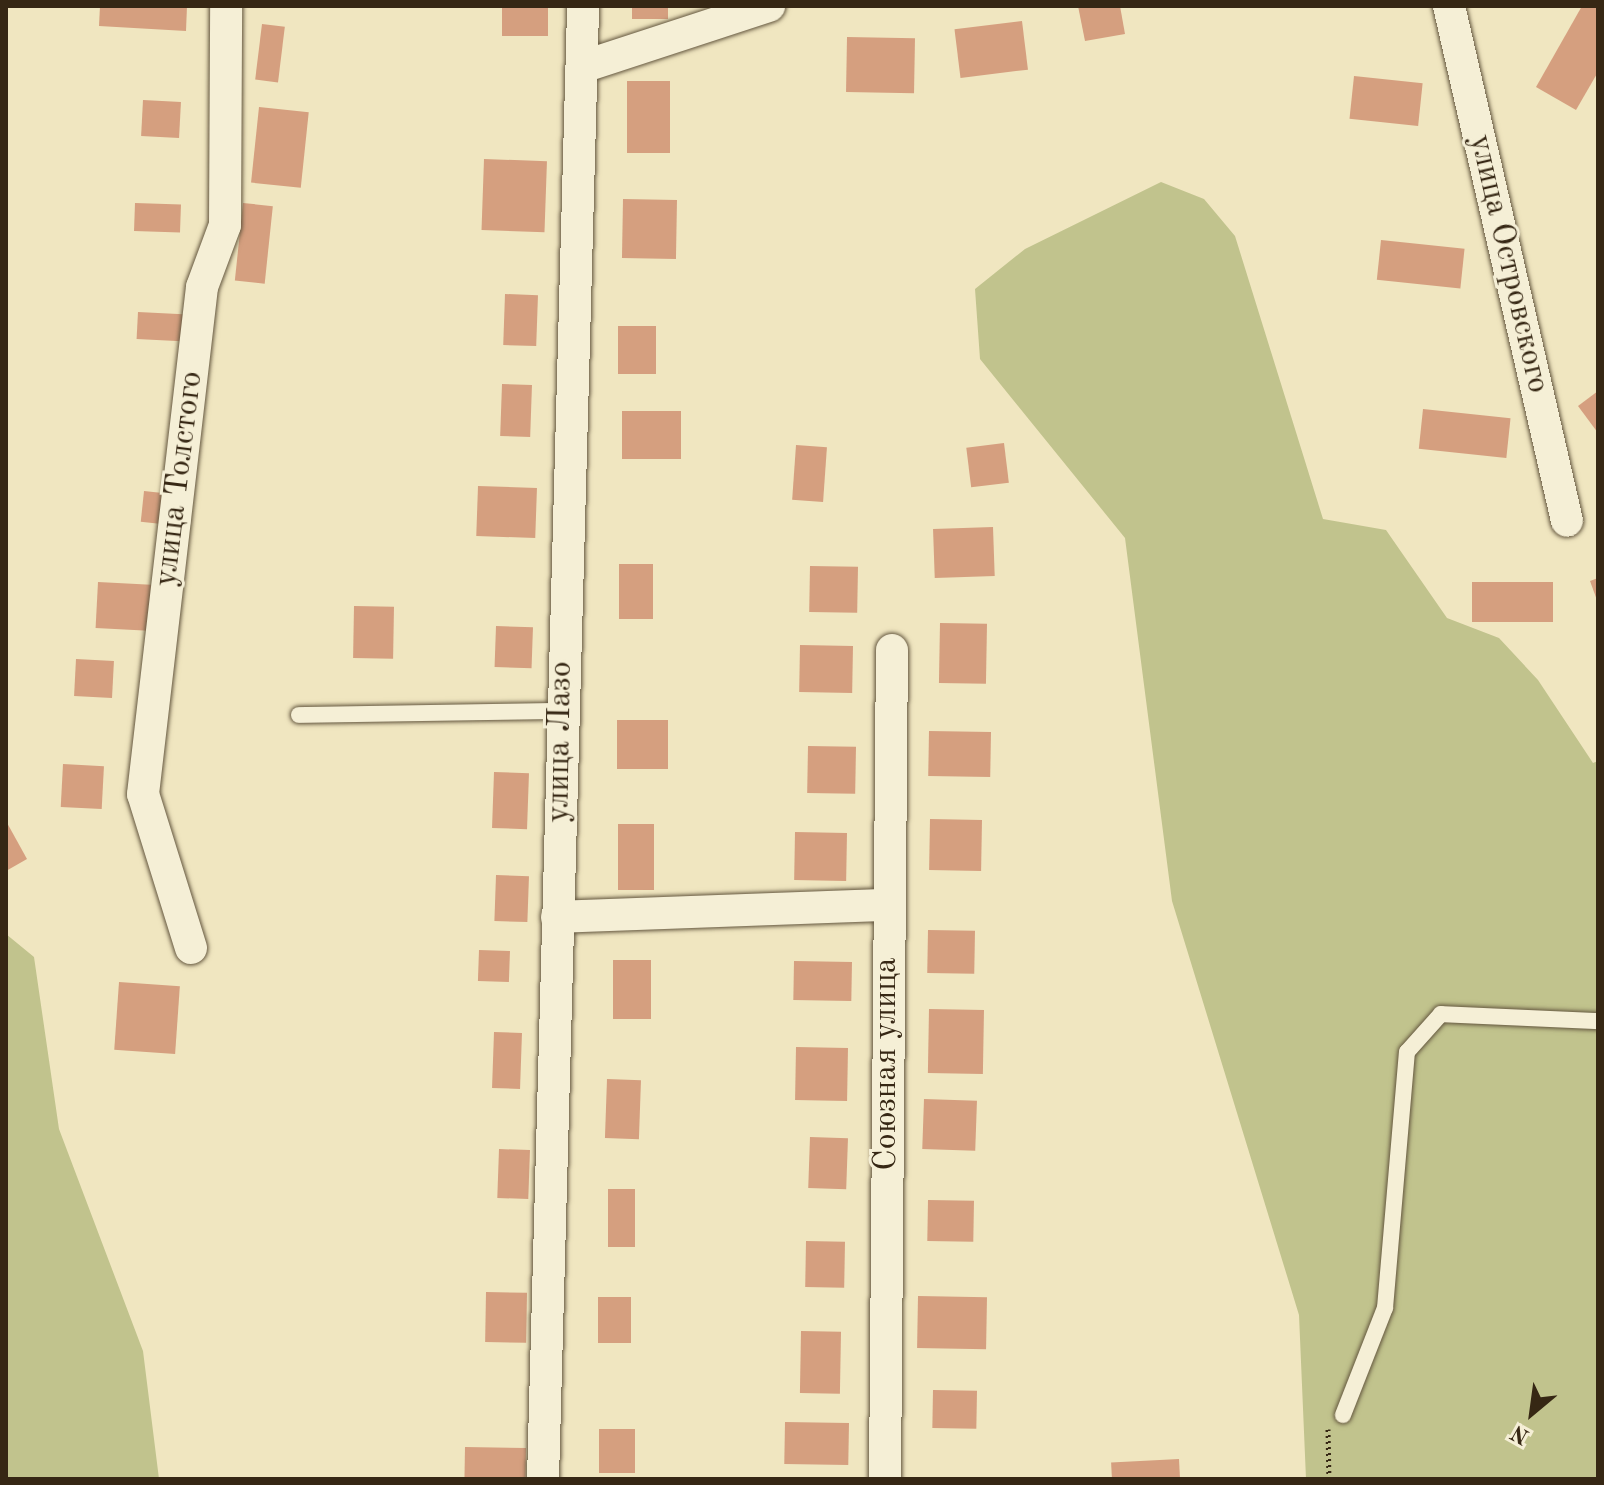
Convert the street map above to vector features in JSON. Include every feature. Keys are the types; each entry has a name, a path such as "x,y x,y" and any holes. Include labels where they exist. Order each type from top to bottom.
{"street":[{"name":"улица Толстого","path":"191,948 143,794 202,287 225,225 226,6"},
{"name":"улица Лазо","path":"543,1479 583,6"},
{"path":"582,67 769,6"},
{"name":"улица Островского","path":"1449,6 1567,521"},
{"name":"Союзная улица","path":"885,1479 887,905 892,650"},
{"path":"557,917 887,905"}],"lane":[{"path":"299,715 562,711"},
{"path":"1343,1415 1385,1308 1407,1052 1441,1014 1598,1021"}],"path":[{"path":"1329,1479 1325,1431 1343,1415"}],"green space":[{"path":"1161,182 1204,199 1235,236 1323,519 1386,530 1447,618 1499,638 1538,680 1593,763 1598,761 1598,1479 1306,1479 1299,1315 1172,901 1125,538 980,359 975,289 1025,249"},
{"path":"6,934 34,957 59,1129 143,1351 159,1479 6,1479"}],"building":[{"path":"100,6 187,6 186,31 99,26"},
{"path":"502,6 548,6 548,36 502,36"},
{"path":"632,6 668,6 668,19 632,19"},
{"path":"1078,6 1120,6 1125,34 1085,41"},
{"path":"1582,6 1598,8 1598,72 1576,110 1536,87"},
{"path":"1022,21 1028,70 960,78 955,29"},
{"path":"262,24 285,27 278,82 255,80"},
{"path":"847,37 915,38 914,93 846,92"},
{"path":"1354,76 1423,83 1418,126 1350,119"},
{"path":"627,81 670,81 670,153 627,153"},
{"path":"143,100 181,102 179,138 141,136"},
{"path":"259,107 309,112 301,188 251,183"},
{"path":"484,159 547,161 544,232 482,230"},
{"path":"623,199 677,200 676,259 622,258"},
{"path":"135,203 181,205 180,233 134,231"},
{"path":"243,203 273,206 265,284 235,281"},
{"path":"1381,240 1465,249 1460,289 1377,280"},
{"path":"505,294 538,295 536,346 503,345"},
{"path":"138,312 183,314 182,341 137,339"},
{"path":"618,326 656,326 656,374 618,374"},
{"path":"502,384 532,385 530,437 500,436"},
{"path":"1598,391 1598,433 1578,406"},
{"path":"1423,409 1511,418 1506,458 1419,449"},
{"path":"622,411 681,411 681,459 622,459"},
{"path":"1004,443 1009,483 971,487 966,448"},
{"path":"796,445 827,447 823,502 792,500"},
{"path":"478,486 537,488 535,538 476,536"},
{"path":"144,491 174,494 171,525 141,522"},
{"path":"993,527 995,576 935,578 933,529"},
{"path":"619,564 653,564 653,619 619,619"},
{"path":"810,566 858,567 857,613 809,612"},
{"path":"1598,578 1598,603 1590,581"},
{"path":"98,582 151,585 149,631 96,628"},
{"path":"1472,582 1553,582 1553,622 1472,622"},
{"path":"354,606 394,607 393,659 353,658"},
{"path":"940,623 987,624 986,684 939,683"},
{"path":"496,626 533,627 532,668 495,667"},
{"path":"800,645 853,646 852,693 799,692"},
{"path":"76,659 114,661 112,698 74,696"},
{"path":"617,720 668,720 668,769 617,769"},
{"path":"929,731 991,732 990,777 928,776"},
{"path":"808,746 856,747 855,794 807,793"},
{"path":"63,764 104,766 102,809 61,807"},
{"path":"494,772 529,773 527,829 492,828"},
{"path":"930,819 982,820 981,871 929,870"},
{"path":"6,821 27,859 6,871"},
{"path":"618,824 654,824 654,890 618,890"},
{"path":"795,832 847,833 846,881 794,880"},
{"path":"496,875 529,876 527,922 494,921"},
{"path":"928,930 975,931 974,974 927,973"},
{"path":"479,950 510,951 509,982 478,981"},
{"path":"613,960 651,960 651,1019 613,1019"},
{"path":"794,961 852,962 851,1001 793,1000"},
{"path":"119,982 180,986 175,1054 114,1050"},
{"path":"929,1009 984,1010 983,1074 928,1073"},
{"path":"494,1032 522,1033 520,1089 492,1088"},
{"path":"796,1047 848,1048 847,1101 795,1100"},
{"path":"607,1079 641,1080 639,1139 605,1138"},
{"path":"924,1099 977,1101 975,1151 922,1149"},
{"path":"810,1137 848,1138 846,1189 808,1188"},
{"path":"499,1149 530,1150 528,1199 497,1198"},
{"path":"608,1189 635,1189 635,1247 608,1247"},
{"path":"928,1200 974,1201 973,1242 927,1241"},
{"path":"806,1241 845,1242 844,1288 805,1287"},
{"path":"486,1292 527,1293 526,1343 485,1342"},
{"path":"918,1296 987,1297 986,1349 917,1348"},
{"path":"598,1297 631,1297 631,1343 598,1343"},
{"path":"801,1331 841,1332 840,1394 800,1393"},
{"path":"933,1390 977,1391 976,1429 932,1428"},
{"path":"785,1422 849,1423 848,1465 784,1464"},
{"path":"599,1429 635,1429 635,1473 599,1473"},
{"path":"465,1447 526,1448 525,1479 464,1479"},
{"path":"1179,1459 1180,1479 1112,1479 1111,1463"}]}
